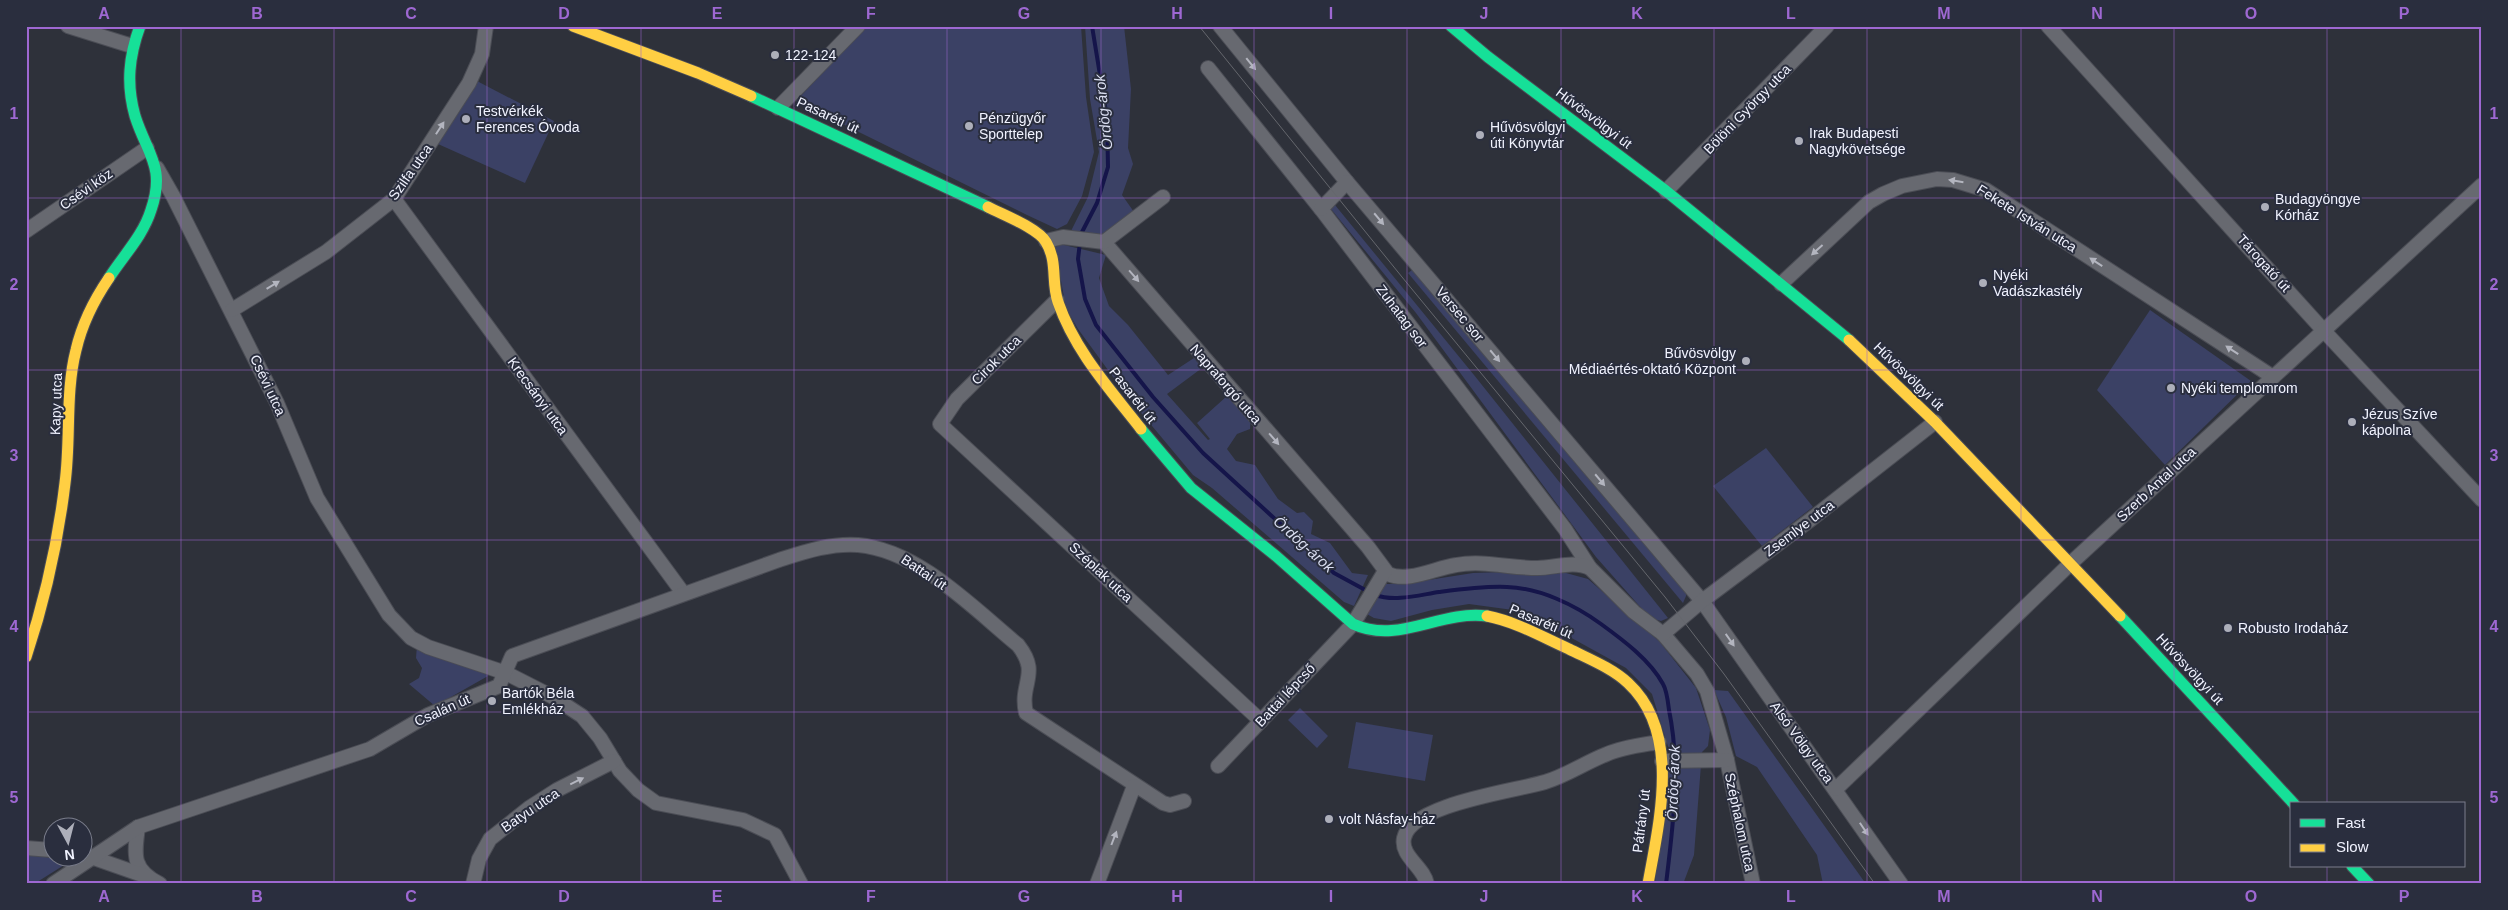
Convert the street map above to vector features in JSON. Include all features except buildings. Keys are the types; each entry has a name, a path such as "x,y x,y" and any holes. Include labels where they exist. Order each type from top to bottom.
{"street":[{"path":"68,26 132,46"},
{"name":"Csévi utca","path":"140,26 129,60 129,89 147,148 232,310 277,403 317,498 389,615 411,638 428,647 506,674"},
{"name":"Szilfa utca","path":"232,310 326,252 394,199 469,83 482,54 486,26"},
{"name":"Pasaréti út","path":"574,26 698,73 778,108 1023,224 1046,241 1055,266 1057,300 1080,352 1151,442 1191,488 1276,556 1352,624 1364,629 1383,632 1458,616 1474,615 1510,621 1604,666 1630,685 1647,707 1659,742 1662,762"},
{"path":"778,108 858,26"},
{"name":"Versec sor","path":"1220,26 1347,182 1702,601"},
{"name":"Hűvösvölgyi út","path":"1451,26 1488,57 1666,191 1865,353 1935,422 2071,563 2292,802"},
{"name":"Bölöni György utca","path":"1666,191 1827,26"},
{"name":"Tárogató út","path":"2048,26 2324,331 2482,500"},
{"name":"Zuhatag sor","path":"1208,68 1321,209 1565,529 1590,568 1634,612 1663,634 1697,674 1707,691 1727,760"},
{"name":"Csévi köz","path":"26,231 147,148"},
{"name":"Kapy utca","path":"26,657 38,623 66,476 69,442 70,373 78,345 94,304 150,214 154,203 157,168"},
{"name":"Fekete István utca","path":"1781,284 1869,202 1902,186 1929,180 1953,180 1986,190 2273,376"},
{"path":"1321,209 1347,182"},
{"name":"Szerb Antal utca","path":"1836,789 2071,563 2482,185"},
{"path":"1046,241 1062,237 1102,242 1163,197"},
{"name":"Krecsányi utca","path":"394,199 683,594"},
{"name":"Napraforgó utca","path":"1102,242 1368,547 1381,577"},
{"name":"Cirok utca","path":"940,424 957,399 1057,300"},
{"name":"Zsemlye utca","path":"1663,634 1702,601 1810,520 1935,422"},
{"name":"Széplak utca","path":"940,424 1261,721"},
{"name":"Battai út","path":"506,674 512,656 779,560 829,547 856,545 899,554 934,576 1018,645 1028,657 1030,666 1024,702 1026,713 1134,786"},
{"path":"1381,577 1402,577 1456,565 1479,563 1537,568 1580,564 1590,568"},
{"name":"Battai lépcső","path":"1218,766 1352,624 1381,577"},
{"name":"Alsó Völgy utca","path":"1702,601 1901,884"},
{"path":"506,674 553,697 582,716 600,738 614,762 638,790 656,803 743,820 775,835 801,884"},
{"name":"Csalán út","path":"92,854 138,827 370,748 428,715 499,686 506,674"},
{"path":"1427,884 1421,868 1409,856 1403,844 1406,833 1426,816 1473,797 1546,782 1608,753 1659,742"},
{"path":"1662,762 1727,760"},
{"name":"Széphalom utca","path":"1727,760 1753,884"},
{"name":"Batyu utca","path":"473,884 479,859 490,839 529,808 614,762"},
{"name":"Páfrány út","path":"1648,884 1655,845 1662,762"},
{"path":"1096,884 1134,786 1163,803 1170,805 1184,801"},
{"path":"138,827 136,856 139,867 145,876"},
{"path":"26,848 42,849"},
{"path":"92,857 145,876 160,884"},
{"name":"Csalán út","path":"53,884 73,868"},
{"path":"2354,868 2368,884"}],"shaded area":[{"name":"Pénzügyőr Sporttelep","path":"867,26 1081,26 1086,97 1094,152 1082,196 1067,224 1057,229 796,101"},
{"path":"1085,26 1124,26 1131,89 1128,148 1133,164 1122,195 1134,212 1103,239 1069,235 1088,197 1099,152 1090,99"},
{"path":"477,81 554,121 525,183 438,144"},
{"path":"1335,205 1474,375 1668,618 1661,621 1650,618 1596,557 1416,313 1331,209"},
{"path":"1060,244 1106,255 1099,278 1109,306 1128,325 1168,375 1194,358 1202,368 1167,394 1208,440 1210,439 1197,423 1227,396 1237,407 1239,404 1251,414 1250,429 1237,434 1227,449 1236,461 1255,465 1278,499 1297,513 1304,512 1313,521 1311,534 1330,543 1352,573 1368,575 1354,606 1344,602 1212,488 1193,475 1127,396 1078,329 1066,308 1055,248"},
{"path":"1412,270 1686,589 1683,603 1408,273"},
{"path":"2150,310 2251,381 2165,465 2097,390"},
{"path":"1766,448 1813,507 1762,546 1713,486"},
{"path":"1535,571 1566,573 1588,579 1659,641 1696,688 1710,730 1708,746 1702,752 1694,855 1683,884 1655,884 1670,753 1652,694 1626,668 1568,636 1513,610 1469,604 1432,610 1391,621 1374,618 1365,613 1383,584 1403,584 1473,573"},
{"path":"417,645 482,668 488,676 435,706 409,684 419,678 422,668 416,658"},
{"path":"1714,690 1728,691 1866,884 1823,884 1817,855 1757,767 1736,756 1726,717"},
{"path":"1300,708 1328,736 1317,748 1288,720"},
{"path":"1356,722 1433,735 1425,781 1348,768"},
{"path":"26,855 42,857 42,868 59,868 34,884 26,884"}],"waterway":[{"name":"Ördög-árok","path":"1092,26 1107,118 1108,167 1097,203 1081,234 1078,259 1085,299 1096,325 1153,397 1203,453 1334,573 1369,592"},
{"name":"Ördög-árok","path":"1375,595 1399,598 1490,587 1519,588 1544,594 1569,604 1601,624 1635,651 1658,675 1664,687 1673,732 1675,797 1666,884"}],"tram line":[{"path":"1199,26 1665,597 1724,674 1875,884"}],"traffic: fast":[{"path":"109,278 143,228 151,210 157,183 156,171 135,116 130,93 131,59 140,26"},
{"path":"1451,26 1488,57 1666,191 1849,340"},
{"path":"751,96 988,207"},
{"path":"1141,429 1191,488 1276,556 1353,624 1387,631 1469,615 1487,616"},
{"path":"2120,616 2292,802"},
{"path":"2354,868 2369,884"}],"traffic: slow":[{"path":"573,26 698,73 751,96"},
{"path":"988,207 1020,222 1036,232 1046,242 1052,257 1056,294 1065,320 1083,353 1141,429"},
{"path":"26,657 45,592 59,527 67,466 70,383 76,350 89,312 109,278"},
{"path":"1849,340 1935,422 2120,616"},
{"path":"1487,616 1529,630 1608,668 1628,683 1645,703 1655,727 1661,752 1662,779 1661,806 1648,884"}],"place":[{"name":"122-124","path":"775,55"},
{"name":"Testvérkék Ferences Óvoda","path":"466,119"},
{"name":"Pénzügyőr Sporttelep","path":"969,126"},
{"name":"Hűvösvölgyi úti Könyvtár","path":"1480,135"},
{"name":"Irak Budapesti Nagykövetsége","path":"1799,141"},
{"name":"Budagyöngye Kórház","path":"2265,207"},
{"name":"Nyéki Vadászkastély","path":"1983,283"},
{"name":"Bűvösvölgy Médiaértés-oktató Központ","path":"1746,361"},
{"name":"Nyéki templomrom","path":"2171,388"},
{"name":"Jézus Szíve kápolna","path":"2352,422"},
{"name":"Robusto Irodaház","path":"2228,628"},
{"name":"Bartók Béla Emlékház","path":"492,701"},
{"name":"volt Násfay-ház","path":"1329,819"}]}
